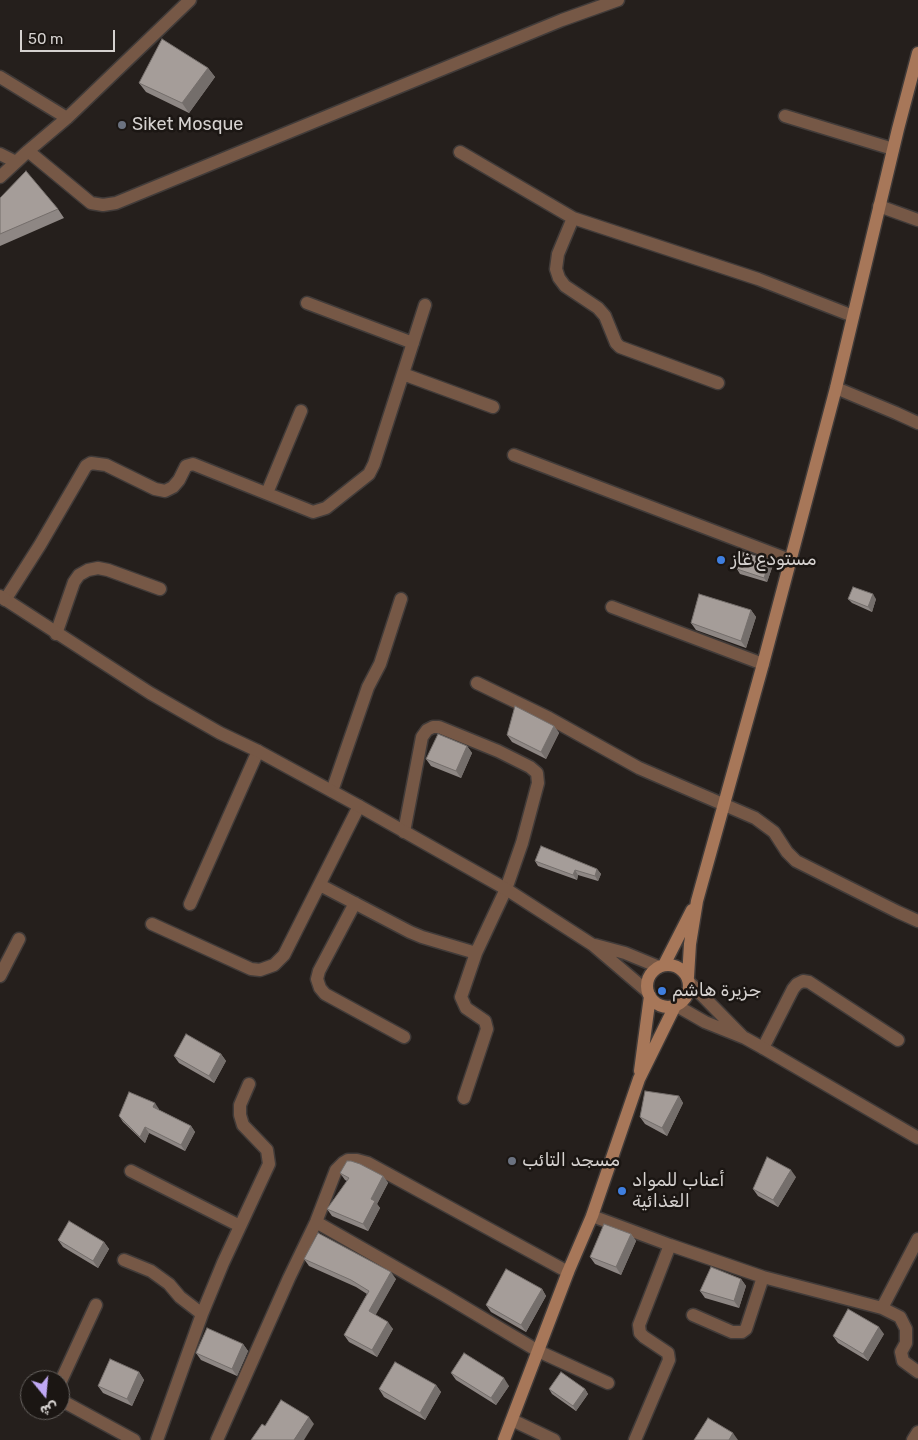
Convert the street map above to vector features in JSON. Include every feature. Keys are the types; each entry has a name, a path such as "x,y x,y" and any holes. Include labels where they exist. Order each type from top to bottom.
{"main road":[{"path":"504,1440 568,1272 592,1216 640,1079 676,1006 688,995 690,944 697,901 763,664 836,388 879,206 918,53"},
{"path":"640,1079 649,977 661,966 697,901"},
{"path":"661,966 678,967 689,979"},
{"path":"649,994 661,1006 676,1006"}],"street":[{"path":"0,177 67,118 190,0"},
{"path":"28,151 91,203 103,205 116,203 562,20 618,0"},
{"path":"0,77 67,118"},
{"path":"785,116 893,149"},
{"path":"460,152 573,218 758,279 853,316"},
{"path":"0,154 16,162"},
{"path":"879,206 918,220"},
{"path":"573,218 558,254 556,269 562,282 598,308 604,316 616,343 620,347 718,383"},
{"path":"307,303 413,343"},
{"path":"425,305 374,464 369,474 326,508 313,512 193,464 186,466 179,480 172,487 165,490 155,489 106,465 91,463 86,466 40,546 3,598 150,693 220,733 332,791 506,889 593,944 649,994"},
{"path":"403,374 493,407"},
{"path":"836,388 918,423"},
{"path":"267,493 301,411"},
{"path":"514,455 790,560"},
{"path":"56,634 74,582 79,575 88,570 98,568 108,570 160,590"},
{"path":"332,791 368,687 380,664 401,599"},
{"path":"612,607 763,664"},
{"path":"477,683 549,718 639,768 755,818 774,832 787,852 796,861 918,921"},
{"path":"404,832 422,737 427,730 433,727 439,727 472,740 530,767 537,773 538,783 522,843 506,889 476,952 461,997 466,1008 485,1021 487,1029 464,1098"},
{"path":"190,904 258,751"},
{"path":"152,924 251,969 260,970 274,965 284,955 359,806"},
{"path":"320,885 422,937 476,952"},
{"path":"354,903 319,971 317,979 320,988 325,994 404,1037"},
{"path":"0,976 19,939"},
{"path":"593,944 661,966"},
{"path":"689,979 745,1038"},
{"path":"764,1048 793,989 803,981 809,982 898,1040"},
{"path":"676,1006 705,1022 764,1048 918,1138"},
{"path":"157,1440 202,1314 269,1164 267,1150 243,1125 240,1115 240,1105 249,1084"},
{"path":"217,1440 316,1222 336,1170 348,1160 368,1163 568,1272"},
{"path":"131,1171 240,1226"},
{"path":"592,1216 763,1277 882,1308 900,1317 906,1329 906,1343 901,1352 903,1361 918,1372"},
{"path":"316,1222 444,1294 538,1351 608,1383"},
{"path":"882,1308 918,1239"},
{"path":"635,1440 669,1360 668,1353 640,1333 639,1325 670,1245"},
{"path":"124,1260 151,1272 169,1284 180,1297 202,1314"},
{"path":"693,1315 732,1332 742,1332 746,1329 763,1277"},
{"path":"66,1370 96,1305"},
{"path":"70,1405 134,1440"},
{"path":"512,1420 554,1440"},
{"path":"913,1440 918,1432"}],"building":[{"path":"162,39 208,68 182,103 139,83"},
{"path":"26,171 58,209 0,234 0,198"},
{"path":"742,552 770,560 764,578 737,569"},
{"path":"853,587 873,594 868,607 848,599"},
{"path":"699,594 751,610 741,641 691,623"},
{"path":"515,706 554,726 541,752 507,735"},
{"path":"438,734 467,746 456,771 426,759"},
{"path":"541,846 597,869 595,876 575,870 573,875 535,861"},
{"path":"186,1034 221,1054 209,1076 174,1056"},
{"path":"645,1091 679,1096 662,1128 640,1117"},
{"path":"129,1092 155,1103 153,1107 191,1126 181,1145 145,1127 140,1137 119,1116"},
{"path":"767,1157 791,1170 773,1200 753,1189"},
{"path":"347,1161 360,1164 383,1176 371,1199 375,1201 363,1224 327,1209 349,1178 340,1173"},
{"path":"69,1221 104,1242 93,1261 58,1240"},
{"path":"604,1224 631,1234 616,1267 590,1257"},
{"path":"318,1233 391,1272 369,1311 388,1322 372,1350 344,1335 369,1291 351,1280 304,1259"},
{"path":"711,1267 741,1279 734,1301 700,1291"},
{"path":"506,1269 542,1289 521,1325 486,1305"},
{"path":"848,1309 879,1327 863,1354 833,1336"},
{"path":"207,1328 243,1344 232,1369 196,1353"},
{"path":"464,1353 504,1378 491,1398 451,1373"},
{"path":"110,1359 139,1372 127,1399 98,1386"},
{"path":"395,1362 436,1385 420,1413 379,1389"},
{"path":"561,1372 585,1389 573,1406 549,1389"},
{"path":"281,1400 309,1417 294,1440 251,1440 262,1424 265,1426"},
{"path":"708,1418 733,1433 729,1440 694,1440"}],"place":[{"name":"Siket Mosque","path":"122,125"},
{"name":"مستودع غاز","path":"721,560"},
{"name":"جزيرة هاشم","path":"662,991"},
{"name":"مسجد التائب","path":"512,1161"},
{"name":"أعناب للمواد الغذائية","path":"622,1191"}]}
